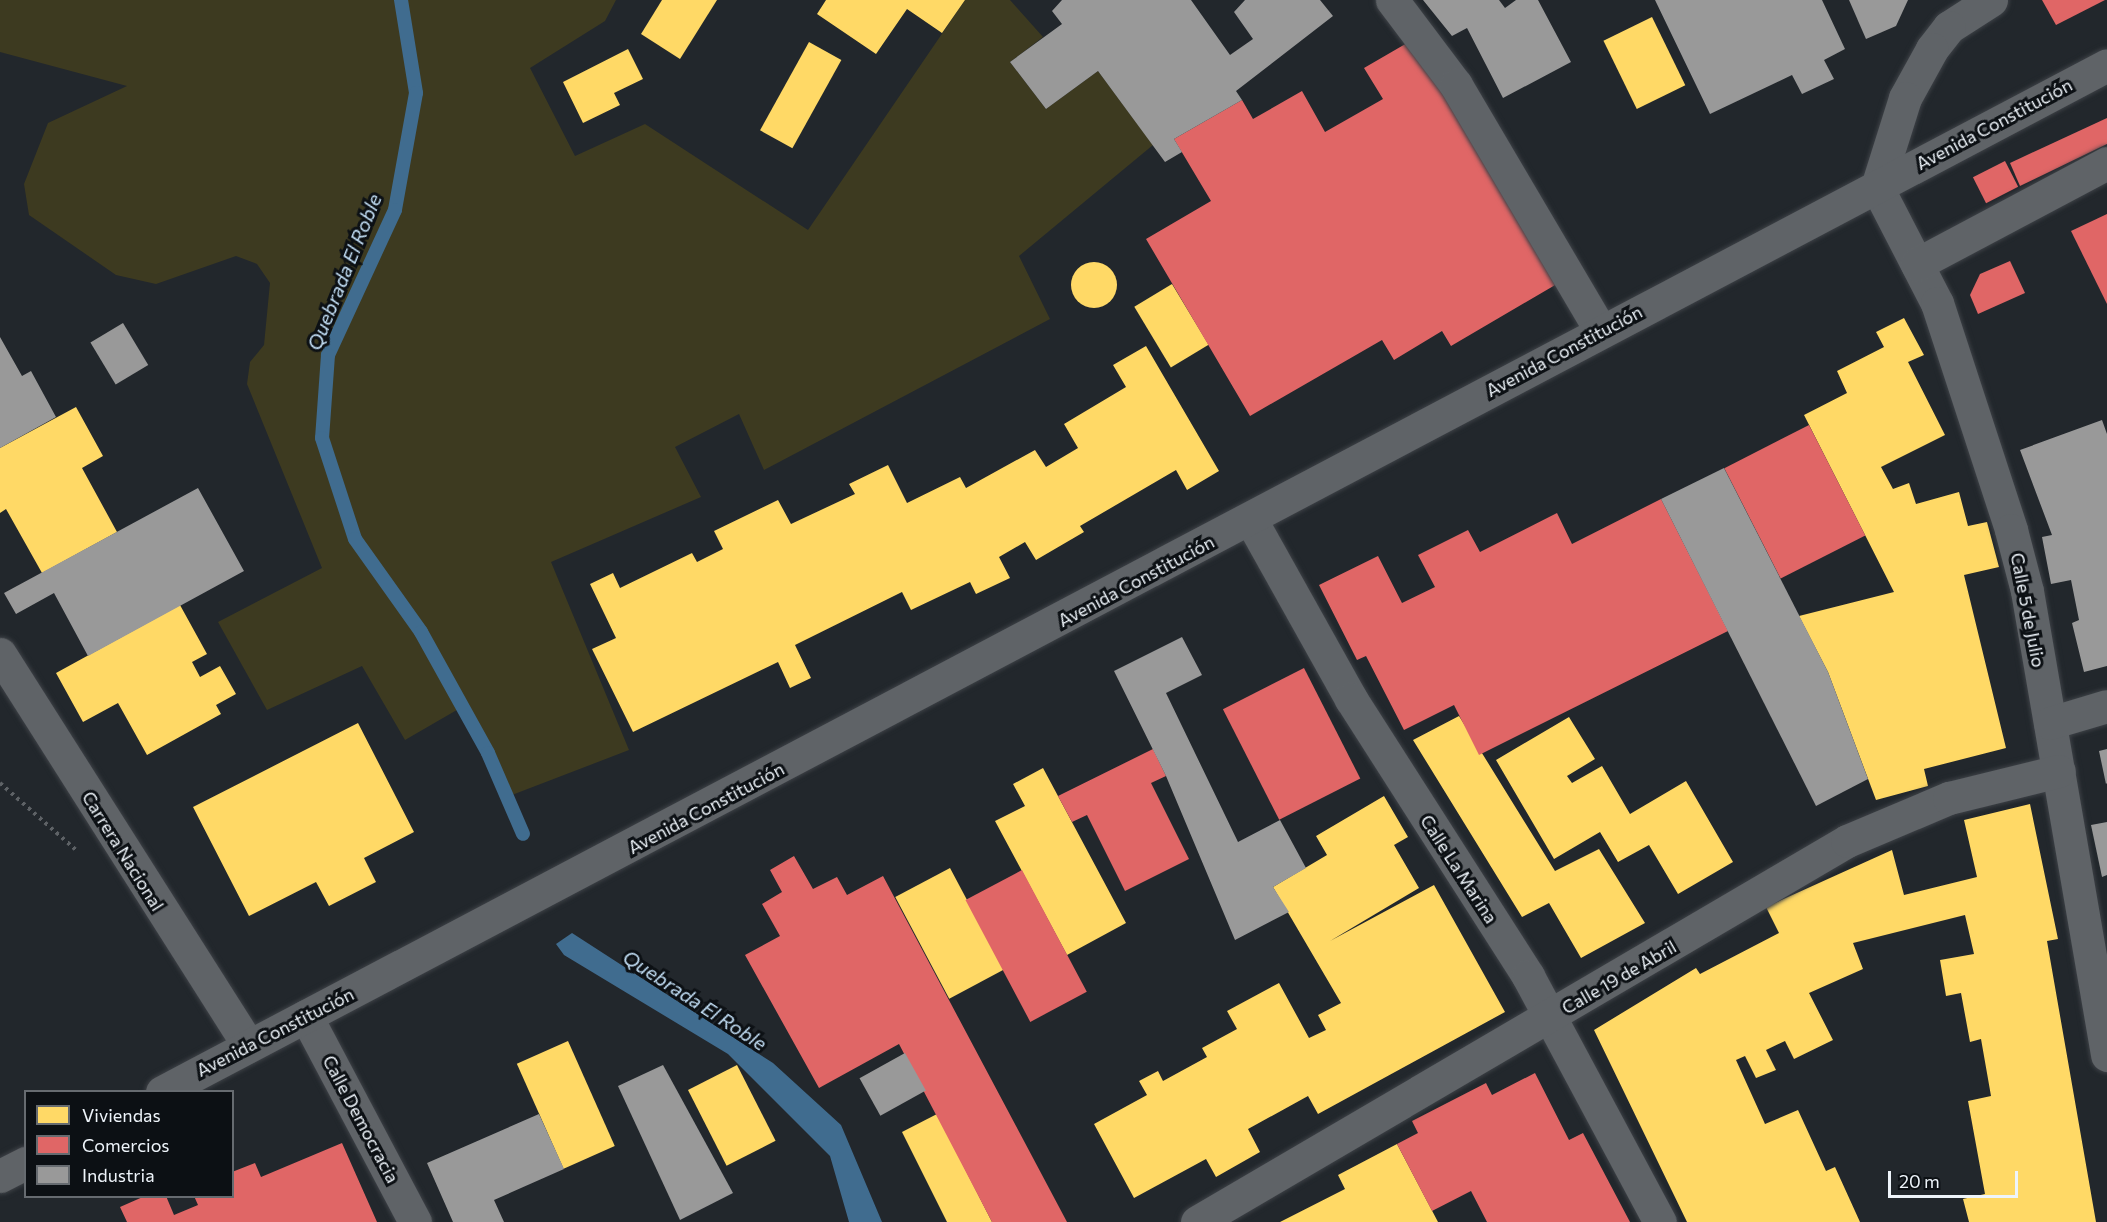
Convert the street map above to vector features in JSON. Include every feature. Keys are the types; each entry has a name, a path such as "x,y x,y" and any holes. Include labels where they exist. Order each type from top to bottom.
{"street":[{"path":"1392,0 1456,85 1601,331"},
{"path":"1877,187 1905,98 1932,49 1949,27 1991,0"},
{"name":"Avenida Constitución","path":"166,1090 1251,520 1601,331 2107,64"},
{"path":"1917,264 2107,163"},
{"name":"Calle 5 de Julio","path":"1877,187 1937,303 1994,467 2027,591 2107,1055"},
{"name":"Calle La Marina","path":"1251,520 1351,699 1551,1016 1660,1222"},
{"name":"Carrera Nacional","path":"0,654 249,1046"},
{"path":"2050,723 2107,706"},
{"name":"Calle 19 de Abril","path":"1197,1222 1888,821 1949,798 2059,771"},
{"name":"Calle Democracia","path":"306,1016 415,1222"},
{"path":"0,1176 24,1164"}],"shaded area":[{"path":"0,0 616,0 605,21 530,68 575,156 645,124 808,230 965,0 1010,0 1043,37 1010,62 1046,109 1098,71 1153,145 1019,256 1050,319 764,470 739,414 675,447 701,497 551,562 629,750 507,797 462,707 405,740 362,666 267,710 218,622 322,568 247,384 250,362 264,345 270,283 257,264 236,256 156,284 116,275 29,215 24,184 48,123 127,86 0,52"}],"water":[{"path":"572,933 773,1063 841,1125 882,1222 849,1222 830,1156 728,1054 564,955 556,944"}],"building: Viviendas":[{"path":"662,0 717,0 680,59 641,34"},
{"path":"826,0 965,0 942,33 907,9 876,54 817,14"},
{"path":"1652,17 1685,85 1637,109 1603,41"},
{"path":"809,42 841,60 792,148 760,130"},
{"path":"628,49 643,79 614,93 620,105 583,123 563,82"},
{"path":"1094,262 1103,263 1111,268 1116,276 1116,294 1111,302 1103,307 1094,308 1085,307 1077,302 1072,294 1071,285 1072,276 1077,268 1085,263"},
{"path":"1172,284 1209,345 1171,368 1134,307"},
{"path":"1904,318 1924,355 1908,362 1945,435 1881,467 1893,489 1909,483 1916,504 1959,492 1968,526 1987,522 1999,567 1964,575 2006,748 1924,769 1928,786 1876,800 1828,672 1799,616 1894,592 1804,415 1847,393 1837,371 1884,347 1876,332"},
{"path":"1146,346 1219,471 1187,490 1176,470 1080,526 1084,532 1036,560 1025,542 999,557 1010,578 976,594 970,582 911,610 902,592 795,645 811,678 790,688 778,662 633,732 592,649 616,638 590,584 613,573 620,588 692,553 697,562 723,549 714,531 778,500 791,524 855,494 849,484 888,465 907,503 960,477 966,488 1035,450 1046,467 1078,448 1064,424 1126,387 1113,365"},
{"path":"76,407 103,456 82,468 117,532 42,573 6,509 0,513 0,448"},
{"path":"180,605 207,654 192,662 200,677 220,666 236,694 216,705 221,714 147,755 118,703 83,722 56,673"},
{"path":"1459,716 1555,871 1599,849 1645,923 1581,958 1549,903 1522,917 1413,740"},
{"path":"1569,717 1595,759 1567,776 1572,783 1602,766 1630,814 1686,781 1733,862 1678,894 1649,845 1618,862 1600,832 1554,859 1496,760"},
{"path":"358,723 414,832 364,858 376,882 329,906 316,882 249,916 193,807"},
{"path":"1043,768 1126,923 1067,955 995,821 1025,806 1013,784"},
{"path":"1384,796 1408,837 1394,845 1419,888 1330,941 1434,885 1505,1012 1318,1114 1308,1096 1248,1129 1260,1152 1216,1177 1206,1159 1134,1198 1094,1124 1147,1095 1139,1081 1158,1071 1163,1081 1207,1057 1202,1048 1237,1029 1227,1011 1279,983 1309,1038 1326,1030 1318,1015 1341,1003 1273,887 1327,855 1316,836"},
{"path":"2030,804 2058,939 2047,941 2096,1222 1969,1222 1963,1199 1985,1194 1968,1101 1991,1096 1981,1039 1970,1042 1961,993 1946,996 1940,960 1974,954 1965,915 1853,943 1863,969 1809,993 1833,1040 1794,1059 1785,1041 1766,1050 1776,1070 1756,1078 1745,1056 1736,1060 1765,1124 1798,1110 1826,1171 1835,1167 1860,1222 1687,1222 1594,1030 1696,968 1700,974 1779,933 1766,907 1892,850 1904,895 1977,877 1964,820"},
{"path":"950,868 1004,970 949,999 895,897"},
{"path":"568,1041 615,1146 564,1169 517,1064"},
{"path":"737,1065 776,1141 727,1166 688,1090"},
{"path":"937,1114 992,1222 947,1222 902,1132"},
{"path":"1397,1144 1438,1222 1280,1222 1345,1189 1338,1175"}],"building: Comercios":[{"path":"2042,0 2105,0 2056,25"},
{"path":"1414,39 1562,281 1451,346 1442,331 1394,360 1382,340 1250,416 1146,239 1211,201 1174,139 1242,100 1253,119 1302,91 1325,132 1383,99 1364,68"},
{"path":"2107,118 2107,144 2020,186 2010,163"},
{"path":"2005,161 2018,187 1986,203 1973,177"},
{"path":"2107,214 2107,304 2071,231"},
{"path":"2010,261 2025,293 1978,314 1970,295 1980,274"},
{"path":"1809,425 1865,535 1781,579 1724,468"},
{"path":"1661,499 1728,631 1479,755 1454,705 1404,730 1366,656 1357,660 1319,585 1378,556 1402,603 1435,587 1418,555 1468,530 1480,552 1557,513 1572,544"},
{"path":"1304,668 1360,778 1279,820 1223,709"},
{"path":"1153,749 1166,776 1151,783 1189,859 1125,891 1087,815 1072,822 1058,796"},
{"path":"794,856 813,889 837,877 847,895 883,876 1067,1222 992,1222 899,1044 819,1088 745,955 780,936 762,904 782,892 770,870"},
{"path":"1022,870 1087,992 1030,1022 965,900"},
{"path":"1535,1073 1569,1140 1583,1133 1630,1222 1487,1222 1471,1191 1432,1211 1397,1144 1418,1133 1412,1121 1486,1083 1492,1095"},
{"path":"342,1143 377,1222 127,1222 120,1207 140,1198 167,1198 174,1215 198,1205 195,1198 234,1198 234,1171 255,1163 261,1177"}],"building: Industria":[{"path":"1062,0 1191,0 1230,55 1253,39 1234,12 1245,0 1320,0 1333,16 1236,91 1242,100 1174,139 1182,152 1165,162 1098,71 1046,109 1010,62 1062,24 1052,11"},
{"path":"1423,0 1499,0 1505,8 1516,0 1538,0 1571,62 1503,98 1467,28 1452,36"},
{"path":"1655,0 1822,0 1845,49 1824,60 1834,79 1802,94 1792,75 1710,114"},
{"path":"1849,0 1908,0 1896,26 1866,39"},
{"path":"123,323 148,365 116,385 90,343"},
{"path":"0,337 22,376 31,371 56,417 0,448"},
{"path":"2102,420 2107,434 2107,666 2084,672 2072,623 2079,620 2071,580 2051,584 2042,537 2052,535 2020,450"},
{"path":"1724,468 1828,672 1868,779 1816,806 1661,499"},
{"path":"198,488 244,571 88,656 54,593 16,614 4,593"},
{"path":"1182,637 1202,675 1166,693 1238,842 1280,820 1306,868 1273,887 1289,912 1235,940 1166,776 1114,671"},
{"path":"2107,749 2107,783 2106,784 2099,751"},
{"path":"2107,822 2107,875 2102,877 2091,825"},
{"path":"905,1053 926,1091 880,1116 860,1078"},
{"path":"663,1065 733,1193 680,1220 618,1086"},
{"path":"539,1114 564,1169 494,1200 504,1222 453,1222 427,1163"}],"waterway":[{"name":"Quebrada El Roble","path":"401,0 416,93 395,210 328,355 322,438 355,539 421,632 488,753 523,834"}]}
